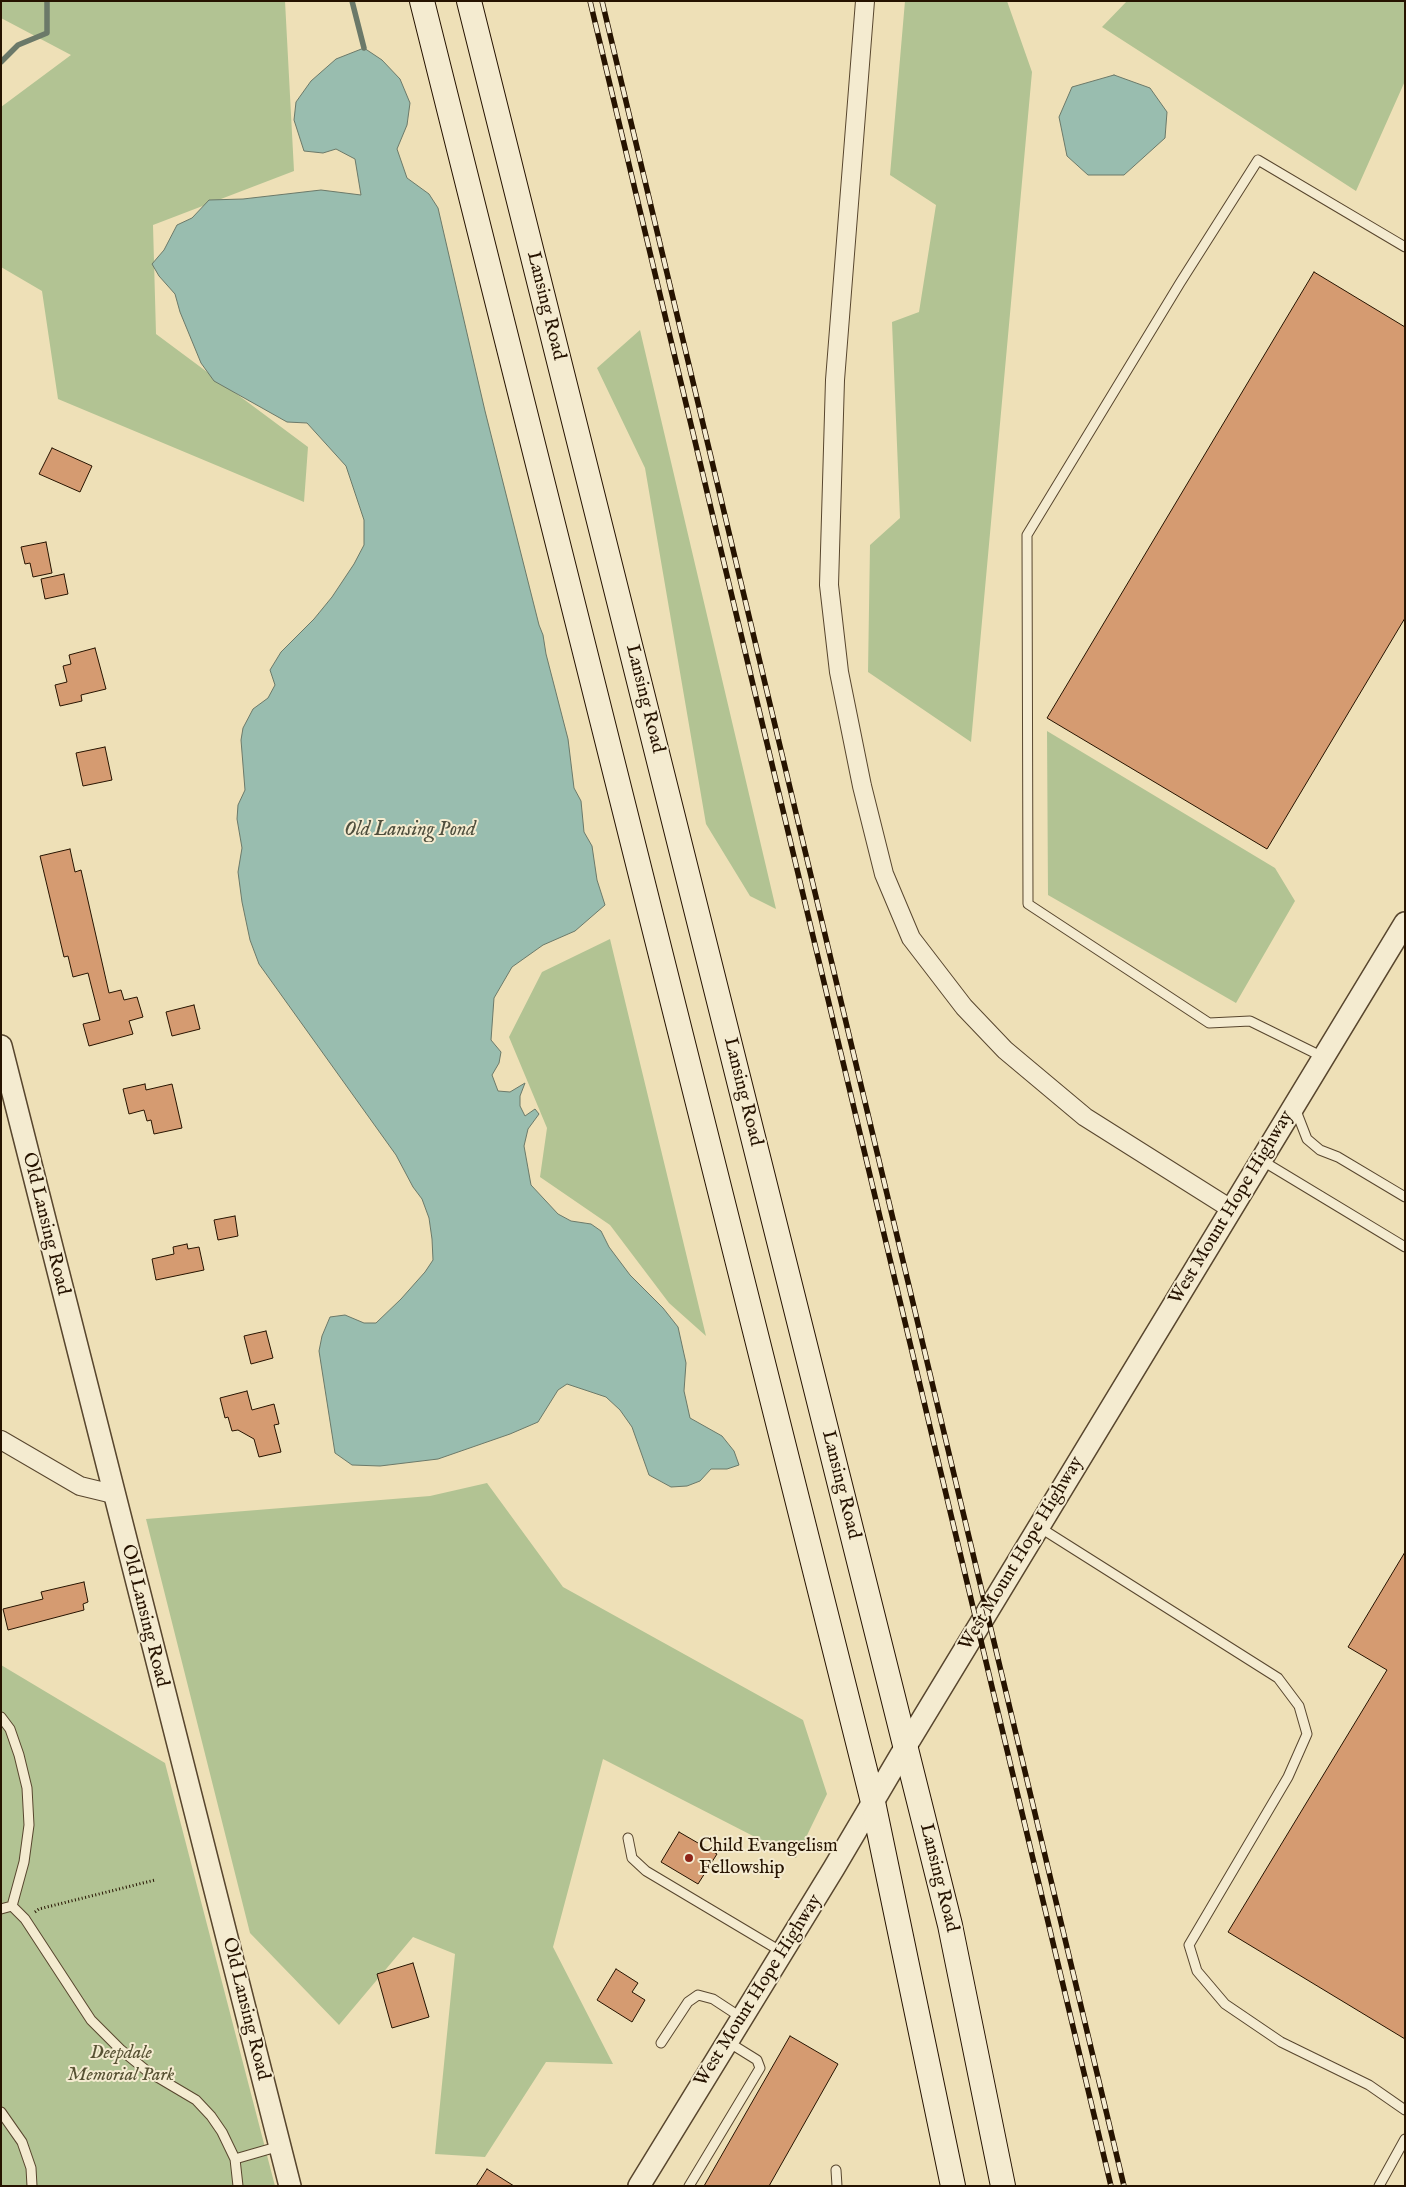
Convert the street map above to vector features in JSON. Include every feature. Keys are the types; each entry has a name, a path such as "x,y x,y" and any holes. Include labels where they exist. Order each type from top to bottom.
{"main road":[{"path":"422,1 873,1802 953,2186"},
{"name":"Lansing Road","path":"469,1 950,1925 1003,2186"}],"street":[{"path":"865,1 835,380 828,585 839,672 862,786 884,874 911,938 964,1007 1006,1050 1085,1117 1231,1209"},
{"name":"West Mount Hope Highway","path":"640,2186 1405,922"},
{"name":"Old Lansing Road","path":"1,1046 113,1494 290,2186"},
{"path":"1,1440 80,1486 113,1494"}],"lane":[{"path":"1323,1058 1250,1022 1209,1023 1028,904 1027,535 1180,283 1258,160 1405,247"},
{"path":"1294,1105 1307,1139 1320,1150 1338,1157 1405,1197"},
{"path":"1261,1160 1405,1247"},
{"path":"1038,1527 1278,1678 1299,1706 1307,1734 1288,1777 1189,1945 1197,1971 1225,2004 1281,2042 1369,2085 1405,2110"},
{"path":"1,1717 10,1729 27,1788 29,1825 24,1862 12,1906"},
{"path":"628,1838 632,1858 646,1871 782,1952"},
{"path":"1,1909 12,1906"},
{"path":"12,1906 25,1919 91,2020 147,2071 196,2100 211,2116 222,2132 235,2159 238,2186"},
{"path":"661,2043 688,2002 698,1995 713,1999 742,2018"},
{"path":"689,2186 760,2068 757,2060 727,2042"},
{"path":"1,2112 22,2142 31,2168 32,2186"},
{"path":"1379,2186 1405,2139"},
{"path":"235,2159 280,2146"},
{"path":"836,2170 837,2186"}],"path":[{"path":"25,1919 39,1909 155,1880"}],"green space":[{"path":"1,1 285,1 294,171 153,225 156,334 308,447 304,502 58,399 42,291 1,267 1,107 71,55 1,18"},
{"path":"905,1 1007,1 1032,72 971,742 868,672 870,545 900,518 892,322 919,312 936,205 890,175"},
{"path":"1127,1 1405,1 1405,81 1356,191 1102,27"},
{"path":"640,330 776,909 750,896 706,824 645,468 597,368"},
{"path":"1047,731 1275,868 1295,901 1236,1003 1048,895"},
{"path":"610,939 706,1336 669,1303 610,1225 540,1177 547,1128 509,1037 542,972"},
{"path":"487,1483 563,1587 803,1720 827,1794 796,1858 603,1759 553,1947 613,2064 546,2062 485,2157 435,2154 455,1954 413,1937 339,2025 250,1933 146,1519 430,1496"},
{"name":"Deepdale Memorial Park","path":"1,1665 165,1763 275,2186 1,2186"}],"water":[{"name":"Old Lansing Pond","path":"364,48 382,60 400,79 410,103 407,125 397,149 407,178 429,194 438,208 485,411 568,739 574,788 581,801 584,832 592,846 597,880 605,905 575,931 543,945 512,967 494,998 491,1040 501,1052 499,1063 492,1075 498,1091 510,1092 525,1083 520,1096 520,1106 525,1116 535,1109 539,1114 528,1129 524,1146 531,1185 558,1214 571,1221 591,1224 601,1231 609,1247 630,1275 663,1308 678,1327 686,1363 684,1391 690,1418 722,1436 734,1451 739,1465 727,1469 711,1469 700,1481 687,1486 671,1487 649,1475 632,1427 620,1410 606,1397 567,1384 558,1390 538,1422 510,1434 438,1459 380,1466 352,1465 335,1453 319,1351 322,1336 330,1317 345,1315 364,1323 376,1323 401,1299 433,1260 429,1218 422,1199 413,1187 396,1155 259,964 250,940 242,902 238,872 242,848 237,819 238,805 245,790 241,740 243,728 253,709 268,698 275,685 270,670 281,652 314,619 332,597 354,564 364,545 364,520 346,466 307,423 287,422 214,381 201,363 180,312 175,294 159,276 152,264 164,250 177,225 192,218 209,200 243,199 321,190 361,195 355,159 336,149 323,153 304,151 294,120 296,102 311,81 336,59"},
{"path":"1114,75 1150,88 1167,112 1165,138 1124,175 1088,175 1067,156 1059,117 1072,87"}],"building":[{"path":"1314,272 1405,327 1405,618 1267,849 1047,718"},
{"path":"52,448 92,466 80,492 39,474"},
{"path":"46,542 52,573 33,577 30,563 25,564 21,547"},
{"path":"64,574 68,594 45,599 41,579"},
{"path":"95,648 106,689 81,695 82,701 60,706 55,685 67,682 63,666 71,664 69,655"},
{"path":"105,747 112,780 83,786 76,753"},
{"path":"70,849 75,872 81,870 109,993 121,990 124,1000 137,997 143,1017 129,1021 133,1034 89,1046 83,1024 100,1020 88,973 73,977 68,956 64,957 40,856"},
{"path":"194,1005 200,1029 172,1036 166,1012"},
{"path":"145,1084 146,1090 172,1084 182,1128 154,1134 151,1120 147,1121 144,1110 129,1114 123,1089"},
{"path":"235,1216 238,1236 218,1240 214,1220"},
{"path":"187,1244 188,1249 199,1247 204,1270 156,1280 152,1259 174,1254 173,1247"},
{"path":"266,1331 273,1358 251,1364 244,1336"},
{"path":"247,1391 252,1410 274,1404 279,1424 274,1425 281,1452 259,1457 254,1439 238,1430 232,1431 228,1417 225,1418 220,1398"},
{"path":"1405,1552 1405,2039 1228,1932 1387,1670 1348,1647"},
{"path":"84,1582 88,1602 83,1604 84,1610 8,1630 3,1609 43,1599 41,1592"},
{"name":"Child Evangelism Fellowship","path":"679,1832 717,1854 698,1884 661,1862"},
{"path":"413,1963 429,2017 392,2028 377,1974"},
{"path":"616,1969 638,1983 632,1992 645,2000 632,2022 597,2000"},
{"path":"790,2036 838,2064 769,2186 704,2186"},
{"path":"487,2169 514,2186 476,2186"}],"waterway":[{"path":"1,62 18,45 47,33 47,1"},
{"path":"352,1 364,48"}],"railway":[{"path":"590,1 1111,2186"},
{"path":"602,1 1124,2186"}],"place":[{"name":"Child Evangelism Fellowship","path":"689,1858"}]}
